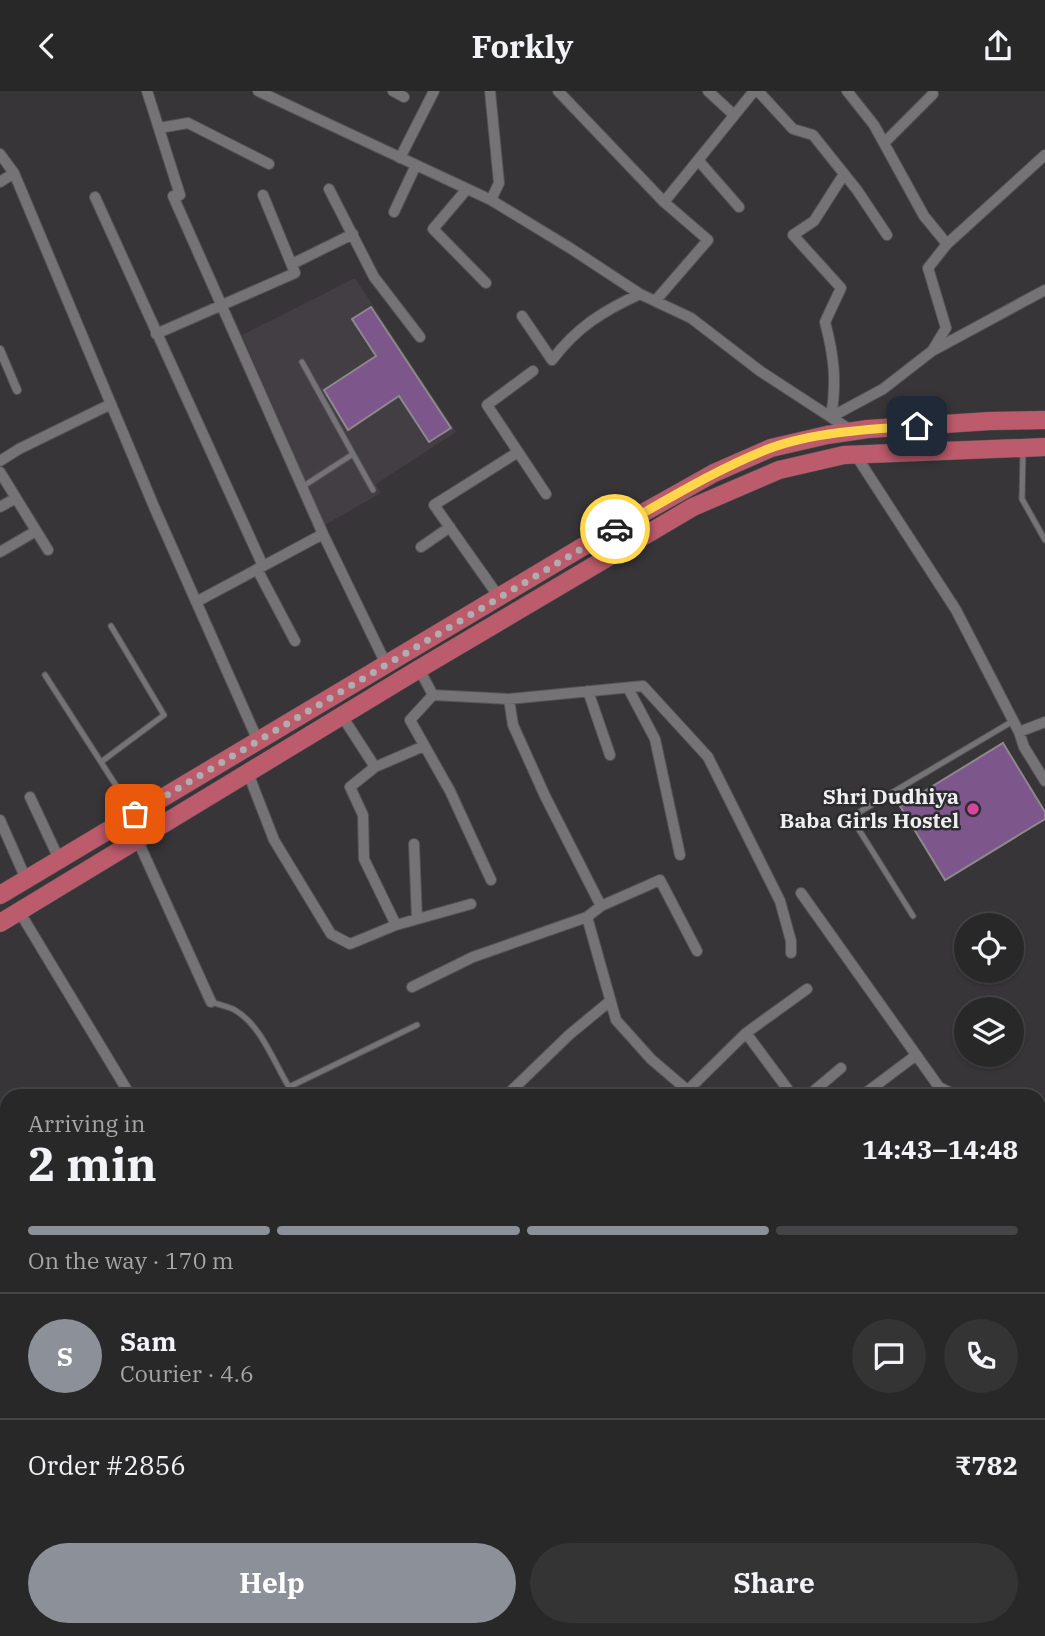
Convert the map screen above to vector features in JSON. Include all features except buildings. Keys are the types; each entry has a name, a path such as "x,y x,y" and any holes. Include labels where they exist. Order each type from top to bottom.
{"highway":[{"path":"0,895 499,597 714,473 771,448 852,431 990,421 1045,420"},
{"path":"0,923 419,669 693,507 779,470 844,454 1045,447"}],"street":[{"path":"147,91 180,195 173,197 323,534 386,664"},
{"path":"258,91 491,200 640,294 691,318 760,371 852,431"},
{"path":"393,91 404,97"},
{"path":"400,157 435,91"},
{"path":"490,91 499,183 491,200"},
{"path":"558,91 664,202 708,240 656,300"},
{"path":"708,91 734,115"},
{"path":"664,202 756,91 793,129 813,135 887,235"},
{"path":"847,91 874,125 924,216 947,244"},
{"path":"884,143 933,94"},
{"path":"159,128 188,123 269,164"},
{"path":"0,154 14,173 258,741"},
{"path":"932,351 946,328 928,268 947,244 1045,155"},
{"path":"698,160 740,207"},
{"path":"394,212 415,165"},
{"path":"0,182 14,173"},
{"path":"831,417 835,390 833,352 825,322 841,288 793,235 814,221 844,174"},
{"path":"329,189 374,277 420,337"},
{"path":"467,189 433,229 486,283"},
{"path":"156,334 295,273 263,195"},
{"path":"95,197 295,641"},
{"path":"292,264 353,234"},
{"path":"831,417 883,390 932,351 1045,290"},
{"path":"522,316 552,360 565,343 603,311 640,294"},
{"path":"0,350 17,390"},
{"path":"533,371 487,405 546,494"},
{"path":"0,461 111,404"},
{"path":"499,597 434,505 518,452"},
{"path":"855,454 956,610 1024,747 1045,781"},
{"path":"0,472 48,550"},
{"path":"0,507 16,498"},
{"path":"421,547 450,527"},
{"path":"0,552 36,531"},
{"path":"197,602 323,534"},
{"path":"419,669 433,695"},
{"path":"433,695 509,699 643,686 708,757 780,901 791,941 791,953"},
{"path":"628,688 655,739 680,855"},
{"path":"588,691 610,755"},
{"path":"433,695 410,720 450,791 491,880"},
{"path":"509,699 513,725 545,796 601,906"},
{"path":"342,716 375,767"},
{"path":"1018,732 1045,722"},
{"path":"396,925 364,859 363,815 351,787 375,767 424,745"},
{"path":"248,773 274,840 331,934 350,944 396,925 471,904"},
{"path":"30,797 59,859"},
{"path":"0,820 26,879"},
{"path":"137,839 211,1002"},
{"path":"414,844 417,919"},
{"path":"412,987 473,957 587,918 601,906 660,880 697,951"},
{"path":"801,893 936,1089"},
{"path":"19,911 122,1089"},
{"path":"587,918 616,1020 651,1059 685,1089"},
{"path":"694,1089 746,1033 807,989"},
{"path":"513,1089 569,1035 610,1001"},
{"path":"746,1033 788,1089"},
{"path":"871,1089 915,1056"},
{"path":"816,1089 841,1068"}],"lane":[{"path":"302,362 373,490"},
{"path":"1023,447 1022,499 1045,540"},
{"path":"302,487 353,454"},
{"path":"101,762 164,715 111,626"},
{"path":"45,675 135,814"},
{"path":"914,916 851,817 1013,721"},
{"path":"211,1002 232,1009 247,1019 289,1087 417,1025"}],"shaded area":[{"path":"355,278 456,432 376,484 381,493 325,525 242,335"}],"way so far":[{"path":"135,814 615,529"}],"place":[{"name":"Shri Dudhiya Baba Girls Hostel","path":"973,809"}],"route":[{"path":"615,529 714,473 771,448 827,435 917,426"}]}
